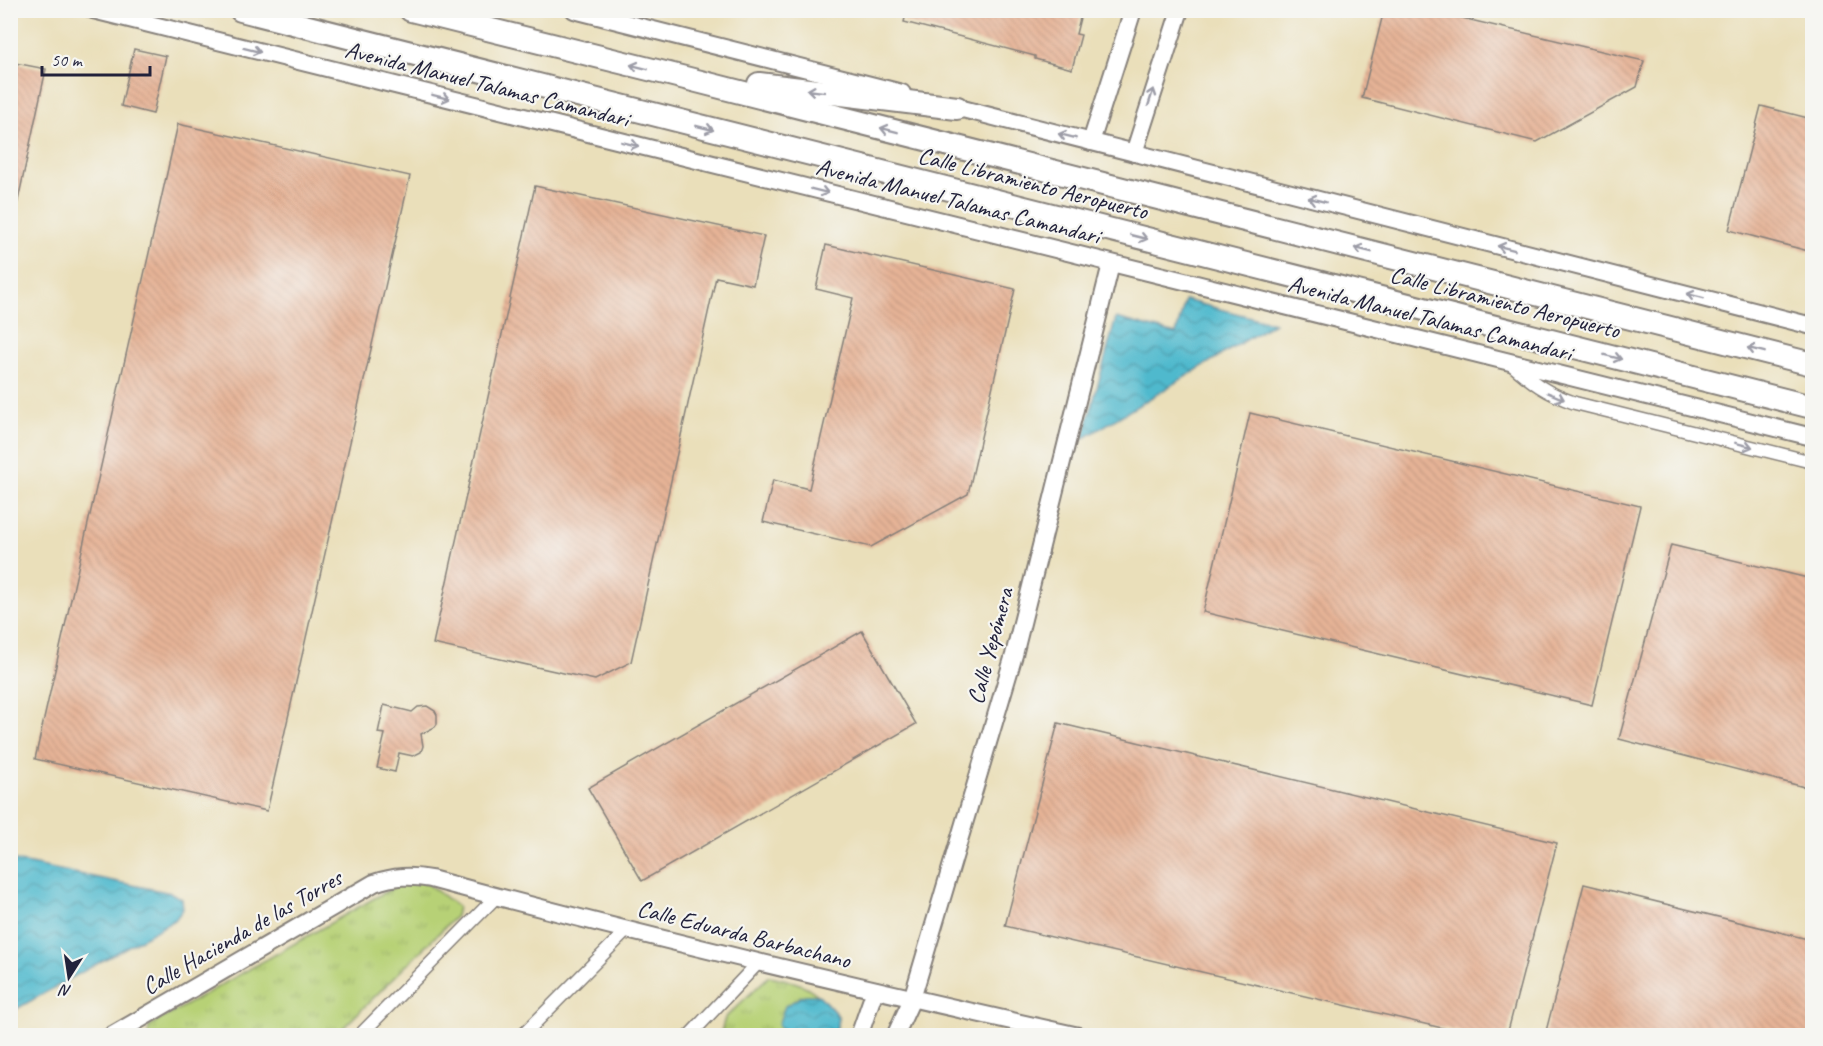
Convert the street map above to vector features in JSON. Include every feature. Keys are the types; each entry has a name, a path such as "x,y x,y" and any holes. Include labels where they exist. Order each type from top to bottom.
{"highway":[{"name":"Calle Libramiento Aeropuerto","path":"241,10 1812,407"},
{"name":"Calle Libramiento Aeropuerto","path":"411,10 1812,364"},
{"path":"666,73 957,108"}],"main road":[{"name":"Avenida Manuel Talamas Camandari","path":"93,10 1812,437"},
{"path":"574,10 1812,326"},
{"path":"1091,142 1133,10"},
{"path":"1134,153 1180,10"},
{"name":"Calle Yepómera","path":"895,1035 912,999 1014,655 1111,264"},
{"name":"Calle Eduarda Barbachano","path":"398,876 420,877 912,999 1079,1035"},
{"name":"Calle Hacienda de las Torres","path":"113,1035 374,884 398,876"},
{"path":"859,1035 875,990"}],"street":[{"path":"1509,362 1535,385 1554,396 1575,403 1812,462"},
{"path":"359,1035 496,897"},
{"path":"522,1035 627,930"},
{"path":"694,1034 759,962"}],"green space":[{"path":"410,878 421,879 458,907 456,916 336,1035 148,1036 149,1026"},
{"path":"769,976 801,984 822,999 838,1016 836,1035 723,1036 721,1032 725,1018"}],"water":[{"path":"1185,300 1274,323 1083,439 1116,318 1176,334"},
{"path":"11,860 171,893 182,899 183,909 175,920 11,1012"},
{"path":"804,995 819,995 838,1016 836,1034 785,1035 778,1025 785,1006"}],"building":[{"path":"907,10 1082,10 1076,34 1081,35 1072,69 1035,59 1035,56 904,22"},
{"path":"1384,10 1428,10 1644,61 1637,87 1537,142 1362,98"},
{"path":"134,49 166,56 153,114 121,106"},
{"path":"10,62 46,69 16,210 10,209"},
{"path":"1761,106 1812,119 1812,252 1729,230"},
{"path":"178,124 410,176 267,811 35,759"},
{"path":"535,186 764,236 753,285 716,277 631,662 595,680 433,644"},
{"path":"826,245 1015,289 968,494 871,547 763,522 773,480 809,489 853,298 816,289"},
{"path":"1250,413 1640,506 1592,705 1203,612"},
{"path":"1671,545 1812,579 1812,789 1619,739"},
{"path":"862,631 916,724 642,881 588,788"},
{"path":"384,705 412,712 418,707 427,706 437,715 435,727 421,734 423,746 421,752 413,756 399,753 395,772 377,768 385,734 378,733"},
{"path":"1058,723 1557,843 1507,1035 1472,1035 1005,926"},
{"path":"1584,884 1812,940 1812,1035 1545,1035"}]}
